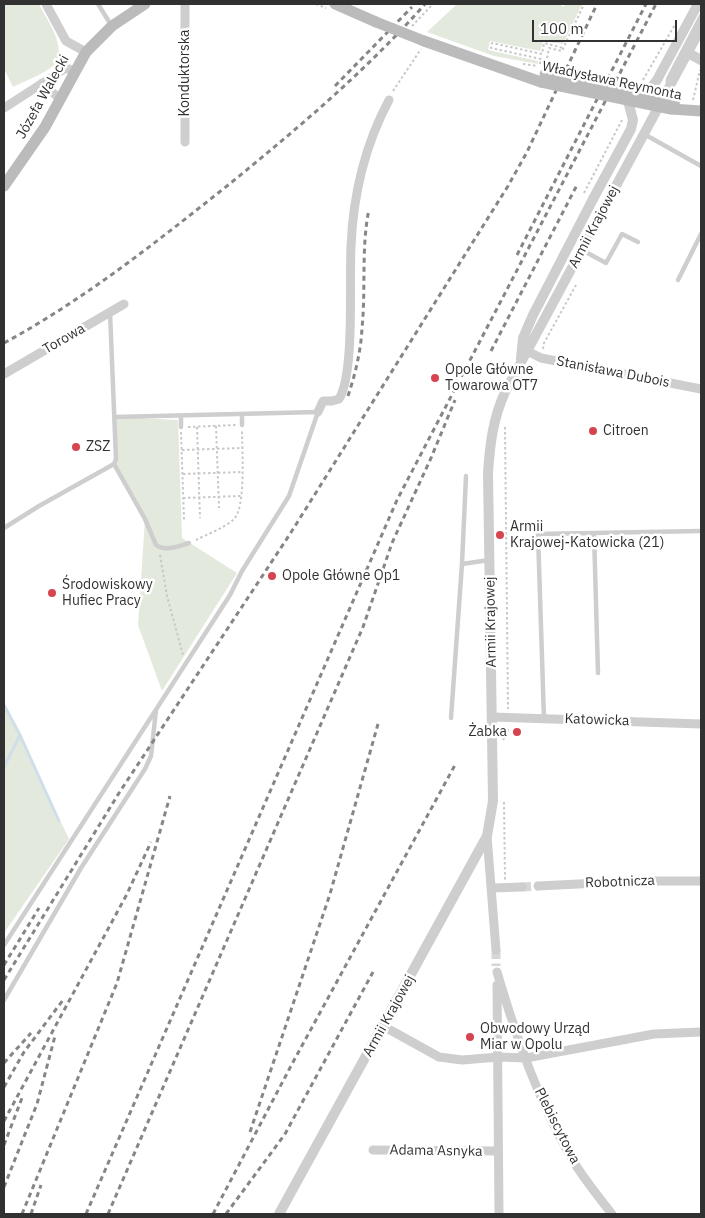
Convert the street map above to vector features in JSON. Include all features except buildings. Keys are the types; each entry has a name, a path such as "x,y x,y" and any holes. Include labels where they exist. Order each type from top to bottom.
{"main road":[{"name":"Józefa Walecki","path":"4,186 28,155 86,52 112,26 144,4"},
{"name":"Władysława Reymonta","path":"335,4 422,45 520,73 543,71 645,95 673,105"},
{"name":"Władysława Reymonta","path":"543,71 628,101 673,105 701,111"}],"street":[{"path":"46,4 66,41 86,52"},
{"name":"Konduktorska","path":"185,4 185,142"},
{"path":"645,95 656,80 698,4"},
{"name":"Armii Krajowej","path":"279,1214 487,836 493,800 488,473 492,428 505,392 701,28"},
{"path":"688,53 701,60"},
{"path":"4,108 66,68 74,71"},
{"path":"42,83 60,99"},
{"path":"318,412 323,400 332,401 339,399 343,388 348,359 350,247 356,193 371,138 389,100"},
{"path":"521,362 523,338 532,315 630,129 633,120 628,101"},
{"name":"Torowa","path":"4,374 124,304"},
{"name":"Stanisława Dubois","path":"527,351 541,358 701,389"},
{"name":"Katowicka","path":"492,717 701,724"},
{"path":"487,836 493,888 496,950"},
{"name":"Robotnicza","path":"538,886 638,881 701,882"},
{"path":"493,888 522,887"},
{"name":"Plebiscytowa","path":"498,1057 497,969 526,1058 561,1140 573,1161 612,1214"},
{"path":"383,1026 439,1057 462,1060 498,1057 526,1058 654,1034 701,1032"},
{"path":"498,1057 499,1214"},
{"name":"Adama Asnyka","path":"373,1150 498,1151"}],"lane":[{"path":"98,4 112,26"},
{"path":"668,90 668,79 701,16"},
{"path":"644,134 701,166"},
{"path":"582,250 606,263 622,234 638,242"},
{"path":"678,280 701,234"},
{"path":"4,528 114,464 116,459 116,417 110,312"},
{"path":"4,944 185,664 289,496 318,412 181,417 116,417"},
{"path":"242,415 242,425"},
{"path":"181,417 181,427"},
{"path":"114,464 146,519 153,540 159,548 175,548 189,543"},
{"path":"451,718 466,476"},
{"path":"544,719 538,534 701,531"},
{"path":"594,533 598,673"},
{"path":"462,564 490,560"},
{"path":"4,1000 81,868 145,769 151,756 156,709"}],"path":[{"path":"410,28 432,4"},
{"path":"543,71 549,48 562,51 584,4"},
{"path":"543,71 541,59 491,48 492,43 542,54 544,43 563,48"},
{"path":"389,100 390,95 422,45"},
{"path":"693,100 701,67"},
{"path":"543,354 544,343 576,285"},
{"path":"525,377 529,369 539,364"},
{"path":"505,424 508,711"},
{"path":"184,520 181,427 242,425 241,496 237,516 232,521 189,543"},
{"path":"216,426 219,508"},
{"path":"198,427 200,518"},
{"path":"182,450 242,448"},
{"path":"182,474 242,472"},
{"path":"183,498 241,496"},
{"path":"159,548 167,596 185,664"},
{"path":"503,740 508,732 508,726"},
{"path":"504,798 505,888"}],"shaded area":[{"path":"4,4 39,4 55,34 59,51 54,65 13,87 4,69"},
{"path":"457,4 559,4 564,7 565,4 582,4 563,44 543,41 540,51 490,41 488,50 538,61 538,64 494,56 427,32"},
{"path":"116,417 178,420 182,538 237,573 162,691 138,625 145,519 114,464"},
{"path":"4,703 69,839 4,933"}],"waterway":[{"path":"4,705 20,735 59,821"},
{"path":"4,767 20,735"}],"tunnel":[{"path":"522,887 538,886"},
{"path":"496,950 496,966"}],"railway":[{"path":"4,343 91,289 227,186 305,121 354,76 379,53 425,4"},
{"path":"4,980 119,793 290,534 508,186 527,152 597,4"},
{"path":"517,255 646,4"},
{"path":"86,1214 397,500 656,4"},
{"path":"335,86 412,7"},
{"path":"491,351 577,185"},
{"path":"348,396 357,363 361,337 365,239 369,209"},
{"path":"108,1214 363,627 392,543 455,400"},
{"path":"250,1132 330,894 378,724"},
{"path":"213,1214 292,1064 455,765"},
{"path":"22,1214 117,983 170,796"},
{"path":"4,1121 127,894 151,842"},
{"path":"4,965 39,908"},
{"path":"226,1214 285,1134 373,972"},
{"path":"4,1087 24,1052 63,1000"},
{"path":"4,1063 31,1033"},
{"path":"4,1187 37,1104 55,1036"},
{"path":"4,1145 22,1098"},
{"path":"31,1214 41,1185"}],"place":[{"name":"Opole Główne Towarowa OT7","path":"435,378"},
{"name":"Citroen","path":"593,431"},
{"name":"ZSZ","path":"76,447"},
{"name":"Armii Krajowej-Katowicka (21)","path":"500,535"},
{"name":"Opole Główne Op1","path":"272,576"},
{"name":"Środowiskowy Hufiec Pracy","path":"52,593"},
{"name":"Żabka","path":"517,732"},
{"name":"Obwodowy Urząd Miar w Opolu","path":"470,1037"}]}
